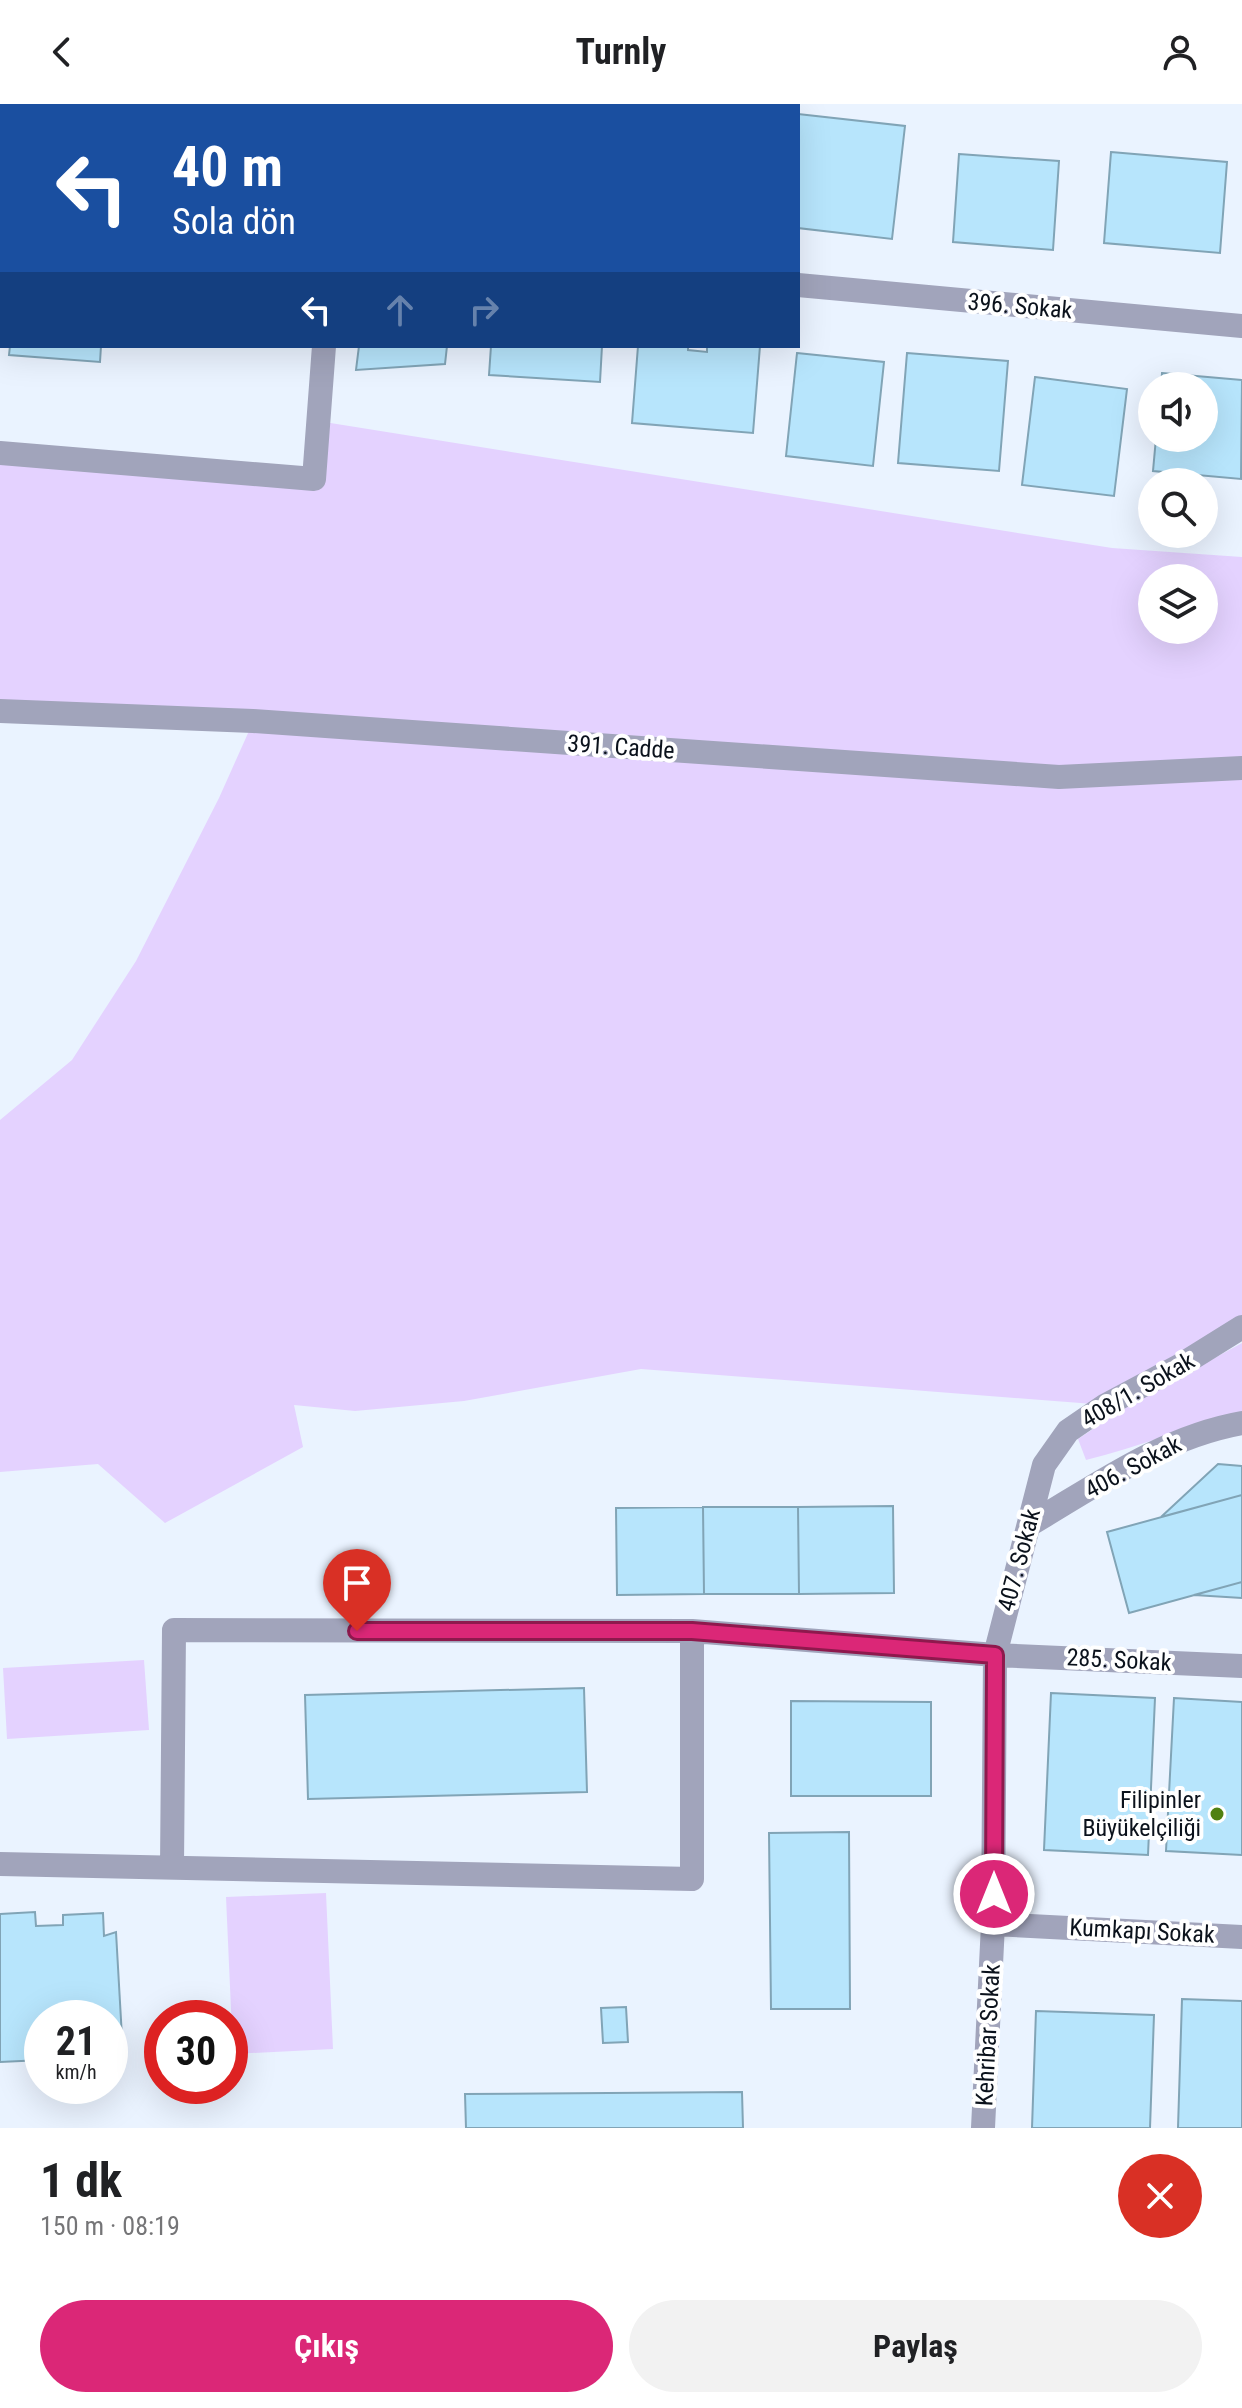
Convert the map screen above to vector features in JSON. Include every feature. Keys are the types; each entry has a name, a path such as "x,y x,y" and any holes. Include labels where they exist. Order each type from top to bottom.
{"street":[{"name":"396. Sokak","path":"800,285 1242,326"},
{"path":"0,453 314,479 324,348"},
{"name":"391. Cadde","path":"0,711 253,721 1059,777 1242,768"},
{"name":"408/1. Sokak","path":"1044,1465 1068,1431 1106,1405 1181,1365 1242,1327"},
{"name":"406. Sokak","path":"1029,1525 1148,1455 1186,1438 1242,1423"},
{"name":"407. Sokak","path":"995,1655 1044,1465"},
{"name":"285. Sokak","path":"172,1867 174,1630 692,1631 995,1655 1242,1666"},
{"path":"0,1864 692,1879 692,1631"},
{"name":"Kehribar Sokak","path":"983,2128 993,1924 995,1655"},
{"name":"Kumkapı Sokak","path":"993,1924 1242,1937"}],"shaded area":[{"path":"318,421 1112,548 1242,557 1242,1327 1106,1405 641,1369 464,1401 355,1411 294,1405 303,1447 165,1523 98,1464 0,1472 0,1120 72,1060 136,961 219,798 253,722 0,711 0,453 313,479"},
{"path":"1242,1343 1242,1411 1086,1460 1078,1439 1132,1403"},
{"path":"144,1660 149,1730 7,1739 3,1668"},
{"path":"326,1893 333,2049 248,2053 248,2000 231,2000 226,1897"}],"building":[{"path":"800,114 905,126 892,239 800,228"},
{"path":"1111,152 1227,162 1220,253 1104,243"},
{"path":"959,154 1059,161 1053,250 953,242"},
{"path":"10,348 101,348 100,362 9,355"},
{"path":"359,348 447,348 445,364 356,370"},
{"path":"491,348 602,348 600,382 489,375"},
{"path":"638,348 688,348 707,352 707,348 760,348 753,433 632,423"},
{"path":"797,353 884,362 873,466 786,456"},
{"path":"907,353 1008,361 999,471 898,463"},
{"path":"1035,377 1127,389 1114,496 1022,485"},
{"path":"1218,378 1242,380 1241,479 1218,477 1218,468 1153,468 1155,452 1218,452"},
{"path":"1218,1464 1242,1466 1242,1495 1161,1517"},
{"path":"1242,1495 1242,1582 1129,1613 1107,1532"},
{"path":"893,1506 894,1593 799,1594 798,1507"},
{"path":"703,1507 798,1507 799,1594 704,1594"},
{"path":"703,1507 704,1594 617,1595 616,1508"},
{"path":"1242,1582 1242,1598 1194,1595"},
{"path":"584,1688 587,1792 308,1799 305,1695"},
{"path":"1051,1693 1155,1698 1148,1855 1044,1850"},
{"path":"1174,1698 1242,1702 1242,1855 1166,1851"},
{"path":"791,1701 931,1702 931,1796 791,1796"},
{"path":"849,1832 850,2009 771,2009 769,1833"},
{"path":"35,1912 36,1926 63,1925 63,1915 103,1913 104,1936 116,1932 120,2000 24,2000 24,2061 0,2062 0,1914"},
{"path":"1182,1999 1242,2001 1242,2128 1178,2128"},
{"path":"626,2007 628,2042 603,2043 601,2008"},
{"path":"1036,2011 1154,2015 1150,2128 1032,2128"},
{"path":"742,2092 743,2128 466,2128 465,2094"}],"place":[{"name":"Filipinler Büyükelçiliği","path":"1217,1814"}],"route":[{"path":"357,1631 692,1631 995,1655 994,1894"}]}
